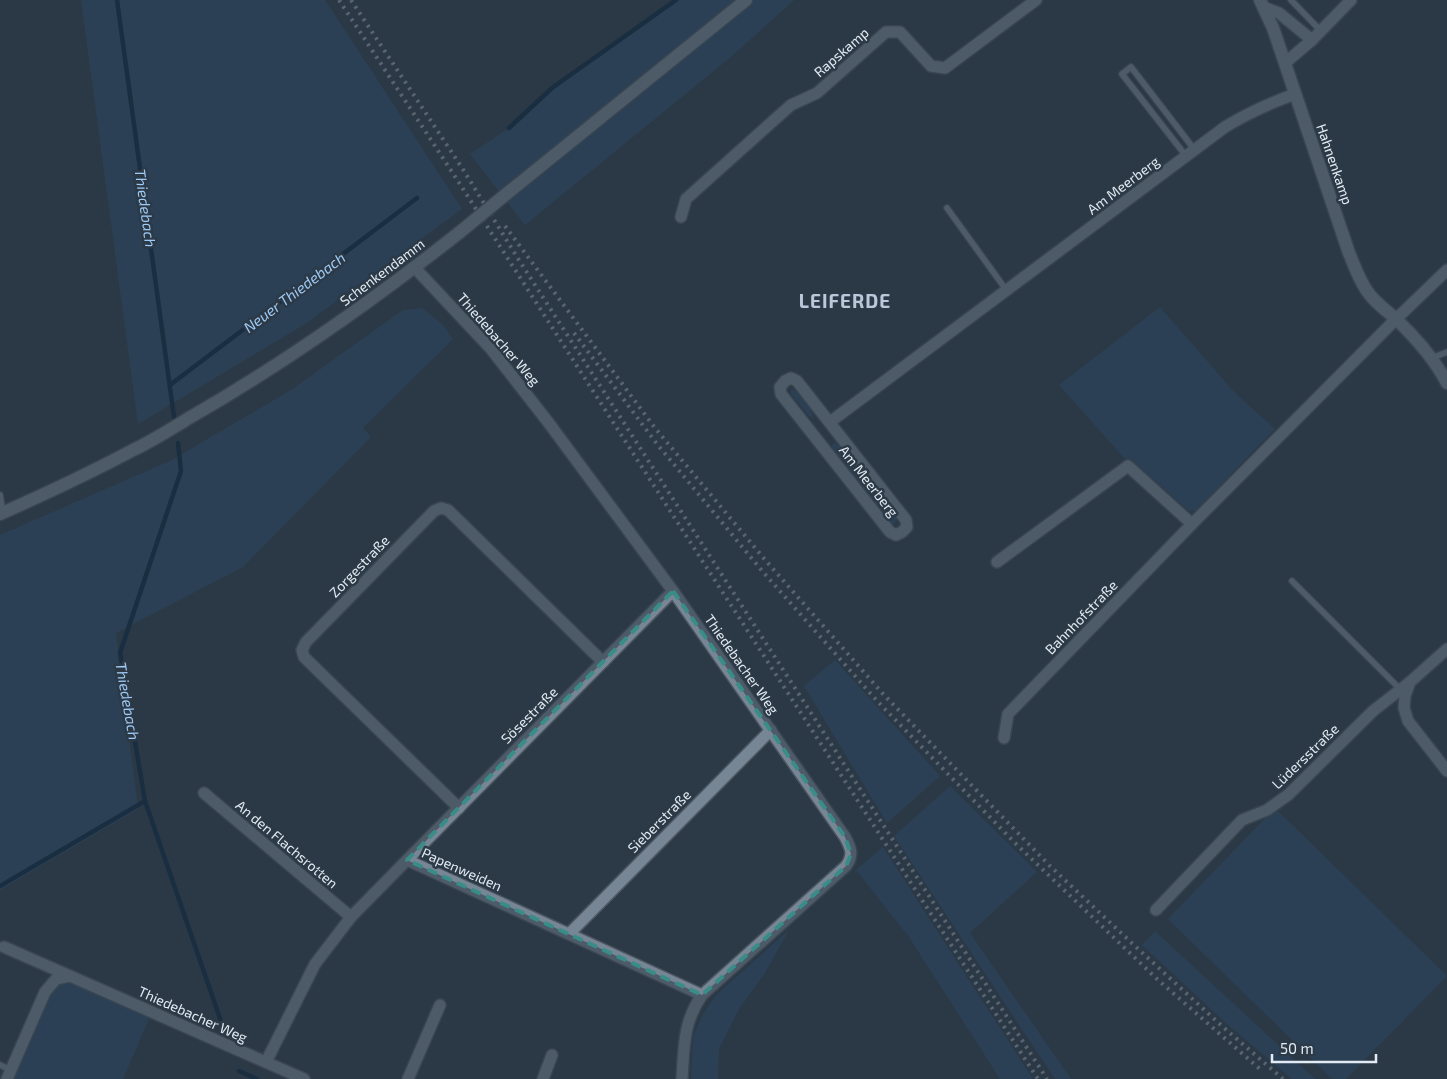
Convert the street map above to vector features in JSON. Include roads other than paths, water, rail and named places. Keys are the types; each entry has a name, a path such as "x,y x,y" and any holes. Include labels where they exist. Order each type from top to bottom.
{"street":[{"name":"Schenkendamm","path":"1,514 135,450 304,347 415,268 746,0"},
{"name":"Rapskamp","path":"680,218 686,199 791,105 817,93 886,32 900,32 930,66 944,68 1036,0"},
{"path":"1285,63 1312,40 1351,0"},
{"name":"Hahnenkamp","path":"1262,3 1312,40"},
{"name":"Hahnenkamp","path":"1262,3 1273,28 1356,270 1370,295 1396,319 1432,358 1447,383"},
{"name":"Am Meerberg","path":"830,422 1225,127 1269,103 1295,94"},
{"name":"Thiedebacher Weg","path":"415,268 511,373 673,591 845,837 850,848 851,858 846,866 702,995 694,1006 688,1020 684,1037 682,1079"},
{"name":"Bahnhofstraße","path":"1004,738 1008,714 1192,524 1447,270"},
{"name":"Am Meerberg","path":"791,378 797,381 830,422 906,520 907,526 902,532 896,535 890,532 781,394 780,387 791,378"},
{"path":"996,562 1128,466 1192,524"},
{"name":"Zorgestraße","path":"458,808 304,657 302,650 306,642 434,512 441,508 448,510 603,662"},
{"name":"Sösestraße","path":"407,860 673,591"},
{"name":"Lüdersstraße","path":"1156,910 1242,820 1267,810 1288,796 1373,711 1410,682 1447,649"},
{"path":"1410,682 1405,696 1404,708 1408,721 1447,771"},
{"name":"Sieberstraße","path":"569,934 771,730"},
{"name":"An den Flachsrotten","path":"204,794 351,917"},
{"name":"Papenweiden","path":"266,1062 315,964 351,917 407,860 702,995"},
{"name":"Thiedebacher Weg","path":"4,947 304,1079"},
{"path":"6,1071 46,992 56,979 70,976"},
{"path":"408,1079 440,1005"},
{"path":"543,1079 552,1055"}],"lane":[{"path":"1291,0 1321,31"},
{"path":"1131,67 1190,153 1122,74 1131,67"},
{"path":"946,208 1007,291"},
{"path":"1432,358 1447,352"},
{"path":"0,495 1,514"},
{"path":"1292,581 1400,689"}],"waterway":[{"name":"Thiedebach","path":"117,0 174,417"},
{"path":"509,128 552,88 676,0"},
{"name":"Neuer Thiedebach","path":"170,385 417,198"},
{"name":"Thiedebach","path":"0,886 145,801 120,653 181,471 178,443"},
{"path":"145,801 224,1030"},
{"path":"239,1071 257,1079"}],"railway":[{"path":"339,0 1038,1079"},
{"path":"351,0 464,171 517,257 1047,1079"},
{"path":"505,226 655,428 767,562 884,695 1049,865 1223,1027 1283,1079"},
{"path":"574,333 657,444 763,572 878,702 1015,843 1157,979 1261,1070"}],"district":[{"name":"LEIFERDE","path":"845,300"}]}
